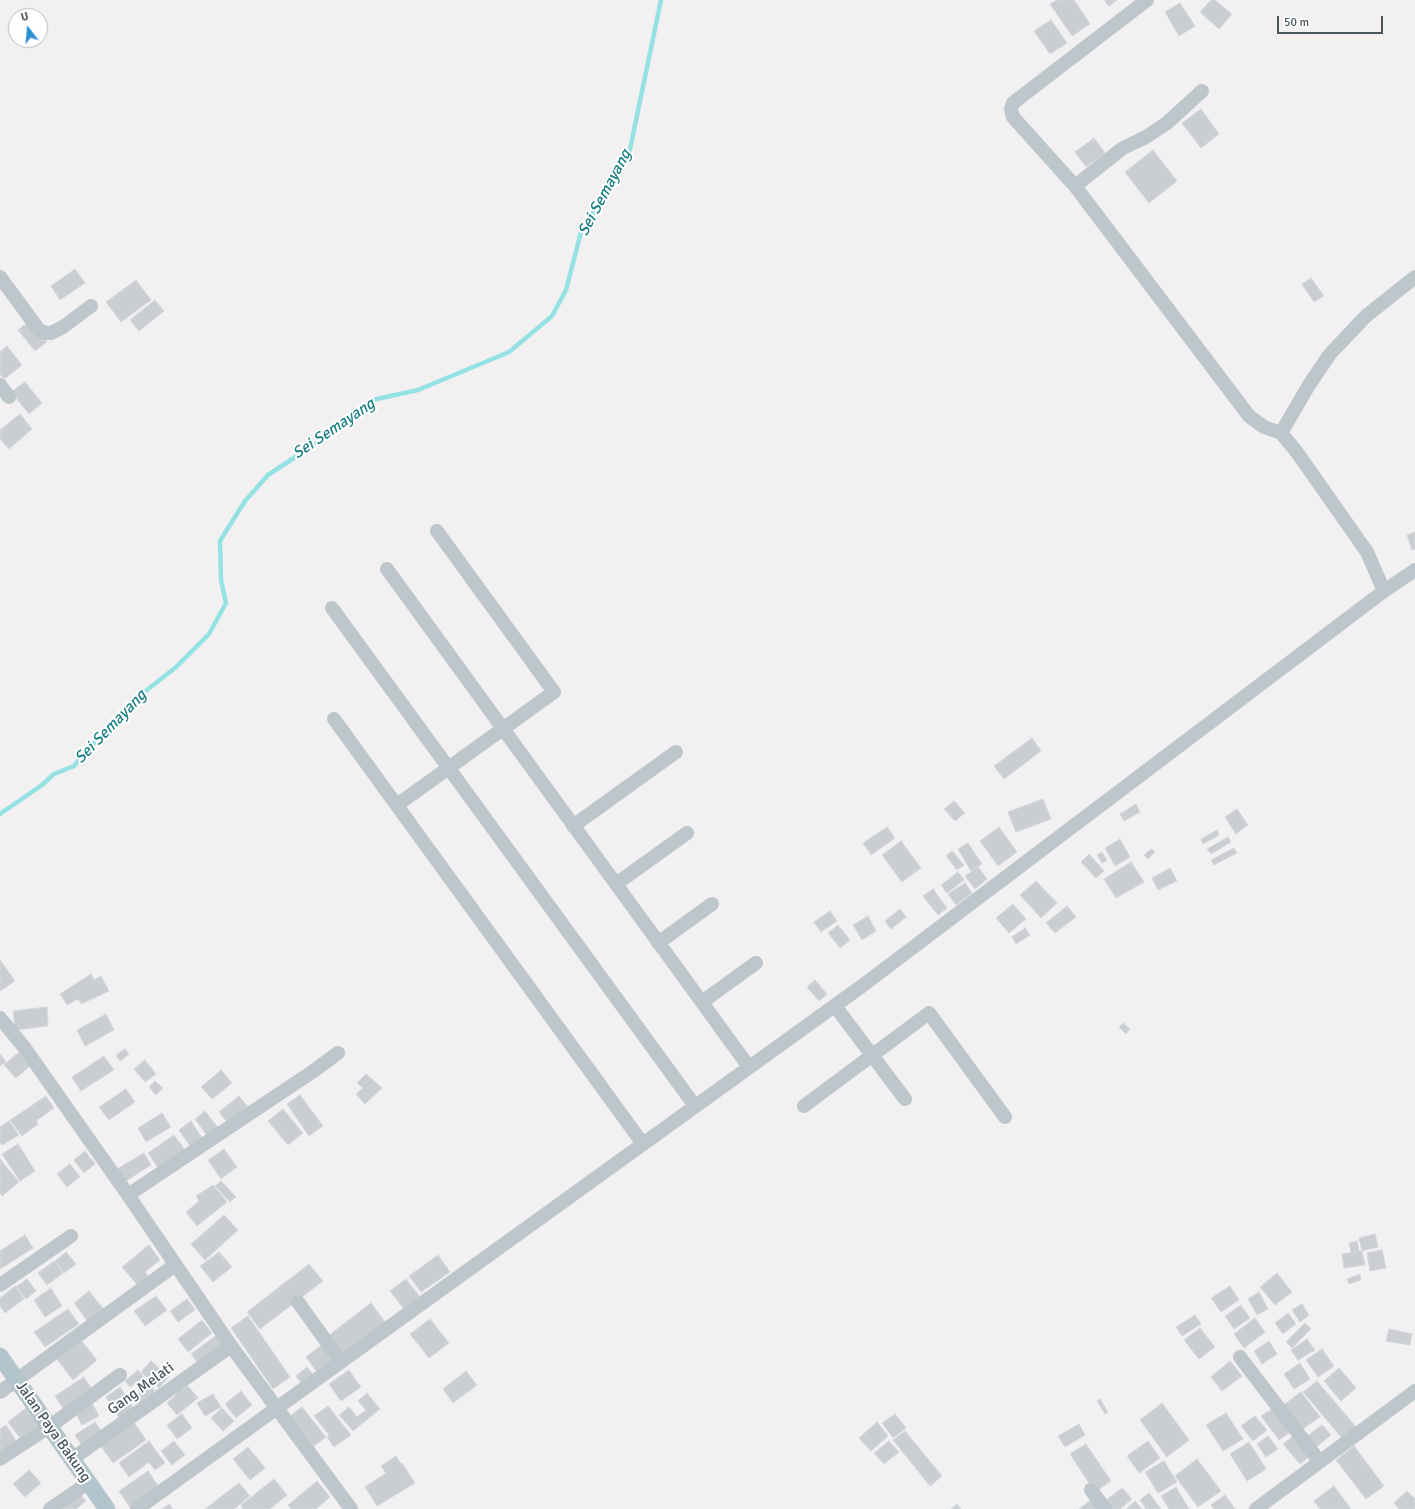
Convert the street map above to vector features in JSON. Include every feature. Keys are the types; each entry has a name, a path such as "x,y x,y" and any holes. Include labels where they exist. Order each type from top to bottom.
{"main road":[{"name":"Jalan Paya Bakung","path":"0,1356 106,1509"}],"street":[{"path":"1147,0 1014,103 1011,110 1013,117 1075,186 1249,416 1264,427 1281,433 1296,451 1367,552 1388,588"},
{"path":"1075,186 1123,148 1146,137 1167,123 1202,91"},
{"path":"0,277 39,330 46,333 52,333 63,327 91,306"},
{"path":"1281,433 1309,385 1330,354 1366,316 1415,277"},
{"path":"0,385 9,397"},
{"path":"397,805 554,692 437,531"},
{"path":"387,569 749,1068"},
{"path":"137,1509 835,1006 1388,588 1414,571"},
{"path":"332,608 695,1106"},
{"path":"334,718 643,1144"},
{"path":"573,826 676,752"},
{"path":"616,884 688,833"},
{"path":"658,943 712,904"},
{"path":"702,1002 756,963"},
{"path":"835,1006 905,1099"},
{"path":"804,1106 929,1013 1005,1117"},
{"path":"0,1018 24,1047 128,1195 231,1346 346,1507"},
{"path":"128,1195 338,1053"},
{"path":"0,1285 71,1236"},
{"path":"0,1392 175,1265"},
{"path":"298,1302 341,1362"},
{"name":"Gang Melati","path":"72,1459 231,1346"},
{"path":"1240,1357 1320,1462"},
{"path":"0,1459 120,1376"},
{"path":"1256,1509 1413,1392"},
{"path":"50,1509 88,1483"},
{"path":"1091,1490 1106,1509"}],"building":[{"path":"1057,0 1074,0 1090,24 1072,36 1050,4"},
{"path":"1104,0 1117,0 1109,6"},
{"path":"1211,0 1215,0 1232,14 1219,29 1200,12"},
{"path":"1180,3 1195,26 1179,36 1165,12"},
{"path":"1051,20 1067,43 1050,54 1034,31"},
{"path":"1201,109 1219,134 1201,148 1182,123"},
{"path":"1094,138 1105,153 1086,167 1075,152"},
{"path":"1153,150 1177,181 1149,203 1125,172"},
{"path":"75,269 85,283 60,300 51,286"},
{"path":"1311,278 1324,296 1314,302 1302,284"},
{"path":"136,280 151,300 121,322 106,302"},
{"path":"155,300 164,311 139,331 130,320"},
{"path":"30,321 47,342 35,351 18,330"},
{"path":"7,346 22,365 4,379 0,374 0,352"},
{"path":"25,382 42,403 29,414 11,392"},
{"path":"20,414 32,429 9,449 0,439 0,430"},
{"path":"1415,532 1415,549 1412,550 1407,535"},
{"path":"1032,738 1041,751 1004,779 994,766"},
{"path":"1043,799 1051,819 1016,832 1008,812"},
{"path":"954,801 965,813 955,821 944,809"},
{"path":"1136,804 1140,812 1124,821 1120,814"},
{"path":"1237,809 1248,825 1236,834 1225,817"},
{"path":"887,827 895,838 871,855 863,843"},
{"path":"999,827 1017,852 998,866 980,841"},
{"path":"1217,830 1219,835 1203,844 1201,839"},
{"path":"1228,837 1231,842 1211,854 1207,849"},
{"path":"1120,839 1130,857 1115,866 1105,848"},
{"path":"901,841 921,868 902,882 882,855"},
{"path":"968,843 982,864 971,871 958,849"},
{"path":"1234,848 1237,853 1214,865 1211,860"},
{"path":"1151,849 1155,852 1148,859 1144,855"},
{"path":"952,851 964,865 957,870 946,856"},
{"path":"1102,852 1107,860 1102,863 1097,855"},
{"path":"1089,854 1104,871 1096,878 1081,862"},
{"path":"1131,862 1144,882 1116,898 1104,879"},
{"path":"978,867 987,879 975,889 965,876"},
{"path":"1170,868 1177,881 1158,890 1152,878"},
{"path":"958,872 964,880 947,893 941,885"},
{"path":"1036,881 1057,903 1041,918 1020,895"},
{"path":"965,883 972,893 956,905 948,894"},
{"path":"933,889 947,908 938,915 923,896"},
{"path":"1013,904 1026,919 1009,933 996,918"},
{"path":"1067,906 1076,917 1055,933 1046,923"},
{"path":"900,909 906,917 891,929 885,921"},
{"path":"830,911 837,921 821,932 814,922"},
{"path":"868,916 876,931 862,940 853,925"},
{"path":"838,925 850,940 840,948 828,933"},
{"path":"1025,928 1030,935 1016,944 1012,937"},
{"path":"0,960 15,981 0,991"},
{"path":"91,974 94,980 101,976 109,991 81,1004 78,999 67,1005 60,994"},
{"path":"815,980 827,994 819,1001 807,987"},
{"path":"47,1007 48,1026 15,1030 13,1011"},
{"path":"106,1014 114,1030 85,1046 77,1030"},
{"path":"1123,1023 1130,1029 1126,1034 1119,1027"},
{"path":"125,1049 129,1054 120,1061 116,1055"},
{"path":"19,1052 31,1065 16,1078 4,1065"},
{"path":"0,1054 6,1062 0,1066"},
{"path":"104,1056 114,1070 81,1091 72,1077"},
{"path":"145,1060 156,1074 145,1082 134,1069"},
{"path":"221,1070 232,1083 212,1099 201,1087"},
{"path":"366,1074 382,1088 365,1104 356,1094 363,1088 357,1083"},
{"path":"155,1081 163,1088 156,1095 149,1087"},
{"path":"126,1089 135,1102 109,1120 99,1107"},
{"path":"300,1095 323,1126 309,1136 287,1104"},
{"path":"46,1096 54,1108 36,1121 38,1124 22,1136 10,1120"},
{"path":"239,1096 249,1108 229,1124 219,1112"},
{"path":"283,1109 303,1133 288,1145 268,1121"},
{"path":"205,1111 219,1129 208,1137 195,1119"},
{"path":"162,1113 171,1127 146,1142 138,1128"},
{"path":"9,1121 19,1135 2,1145 0,1142 0,1127"},
{"path":"191,1121 202,1138 190,1146 179,1130"},
{"path":"174,1135 185,1150 159,1169 148,1153"},
{"path":"18,1144 35,1171 20,1181 2,1154"},
{"path":"224,1149 237,1167 221,1179 208,1160"},
{"path":"85,1151 95,1164 84,1173 74,1160"},
{"path":"144,1153 151,1165 123,1183 115,1170"},
{"path":"0,1159 19,1182 2,1196 0,1193"},
{"path":"70,1164 80,1177 67,1187 57,1174"},
{"path":"221,1181 236,1197 230,1202 215,1186"},
{"path":"213,1185 227,1202 197,1226 186,1212 199,1201 196,1196"},
{"path":"224,1215 238,1230 205,1260 191,1244"},
{"path":"1375,1234 1378,1247 1362,1251 1359,1238"},
{"path":"25,1235 33,1248 0,1269 0,1251"},
{"path":"1357,1241 1359,1251 1351,1253 1349,1243"},
{"path":"149,1245 160,1260 145,1272 152,1280 141,1289 122,1267"},
{"path":"1382,1250 1386,1268 1370,1271 1367,1253"},
{"path":"1362,1251 1365,1265 1344,1268 1342,1254"},
{"path":"66,1252 76,1264 64,1273 55,1261"},
{"path":"219,1252 232,1267 213,1282 200,1266"},
{"path":"438,1255 450,1272 421,1292 409,1276"},
{"path":"54,1261 63,1273 47,1285 38,1273"},
{"path":"309,1264 323,1281 260,1329 247,1312"},
{"path":"1277,1273 1292,1292 1275,1305 1260,1287"},
{"path":"1360,1274 1361,1280 1349,1284 1347,1279"},
{"path":"27,1279 36,1291 26,1299 16,1287"},
{"path":"406,1279 420,1297 404,1309 390,1291"},
{"path":"15,1286 24,1299 5,1313 0,1306 0,1298"},
{"path":"1230,1286 1239,1300 1221,1312 1211,1298"},
{"path":"51,1288 62,1306 45,1317 34,1300"},
{"path":"89,1291 105,1311 89,1323 74,1303"},
{"path":"1259,1292 1268,1309 1257,1315 1248,1299"},
{"path":"156,1296 167,1310 145,1326 134,1311"},
{"path":"187,1299 195,1310 178,1322 170,1311"},
{"path":"371,1303 385,1322 342,1354 328,1336"},
{"path":"1302,1304 1309,1315 1300,1322 1292,1310"},
{"path":"1241,1305 1250,1318 1234,1329 1225,1316"},
{"path":"68,1309 79,1324 45,1347 34,1332"},
{"path":"1288,1313 1296,1324 1283,1334 1275,1323"},
{"path":"1195,1315 1201,1324 1182,1336 1176,1327"},
{"path":"248,1316 290,1377 273,1389 231,1328"},
{"path":"1255,1318 1265,1332 1244,1348 1234,1334"},
{"path":"430,1319 449,1343 429,1358 410,1334"},
{"path":"202,1320 212,1333 188,1352 178,1339"},
{"path":"1305,1323 1311,1329 1292,1348 1286,1342"},
{"path":"1200,1328 1215,1347 1199,1359 1184,1340"},
{"path":"1389,1329 1412,1334 1410,1345 1386,1341"},
{"path":"218,1334 225,1344 198,1363 191,1354"},
{"path":"80,1339 97,1360 73,1380 56,1358"},
{"path":"1307,1339 1315,1350 1298,1360 1291,1350"},
{"path":"1269,1341 1277,1354 1262,1364 1254,1351"},
{"path":"323,1344 334,1360 317,1372 306,1357"},
{"path":"1322,1349 1334,1366 1318,1377 1306,1360"},
{"path":"151,1361 169,1377 159,1388 141,1372"},
{"path":"1230,1361 1242,1376 1222,1391 1211,1377"},
{"path":"1300,1363 1310,1379 1294,1389 1284,1374"},
{"path":"307,1367 314,1376 302,1384 296,1376"},
{"path":"1339,1368 1356,1388 1341,1401 1324,1381"},
{"path":"138,1370 155,1391 140,1402 135,1396 144,1389 138,1381 130,1387 125,1381"},
{"path":"349,1370 361,1387 341,1401 329,1384"},
{"path":"466,1371 477,1385 453,1403 443,1389"},
{"path":"84,1377 92,1389 63,1408 55,1396"},
{"path":"1317,1381 1356,1427 1342,1438 1303,1392"},
{"path":"179,1385 182,1390 188,1386 198,1398 177,1415 167,1403 176,1395 172,1390"},
{"path":"120,1387 134,1409 119,1418 106,1397"},
{"path":"241,1391 252,1405 236,1418 225,1404"},
{"path":"1301,1392 1320,1417 1300,1431 1282,1406"},
{"path":"367,1393 380,1409 353,1431 339,1415 349,1407 357,1417 366,1410 358,1401"},
{"path":"213,1394 221,1407 205,1416 197,1403"},
{"path":"1100,1399 1108,1412 1105,1414 1097,1401"},
{"path":"92,1403 99,1416 82,1425 75,1412"},
{"path":"1162,1403 1189,1440 1167,1457 1140,1420"},
{"path":"328,1406 351,1435 334,1447 327,1437 329,1435 314,1416"},
{"path":"302,1407 326,1437 314,1446 290,1416"},
{"path":"1275,1407 1293,1430 1279,1440 1261,1416"},
{"path":"26,1408 39,1425 21,1439 8,1422"},
{"path":"222,1408 234,1421 223,1431 211,1418"},
{"path":"1226,1413 1243,1439 1223,1451 1206,1425"},
{"path":"182,1414 192,1428 177,1439 167,1425"},
{"path":"895,1414 906,1428 893,1438 882,1423"},
{"path":"1255,1416 1267,1430 1253,1441 1241,1426"},
{"path":"133,1421 146,1440 113,1463 100,1445"},
{"path":"95,1422 104,1435 84,1449 75,1435"},
{"path":"877,1422 888,1436 871,1451 859,1438"},
{"path":"1079,1424 1085,1435 1065,1447 1058,1436"},
{"path":"6,1425 16,1441 0,1452 0,1429"},
{"path":"1322,1425 1331,1435 1315,1448 1306,1437"},
{"path":"905,1431 942,1476 930,1486 893,1440"},
{"path":"1295,1435 1312,1454 1300,1464 1283,1444"},
{"path":"1268,1436 1278,1449 1266,1457 1257,1444"},
{"path":"149,1441 165,1463 155,1470 149,1462 129,1477 119,1463"},
{"path":"174,1441 185,1455 172,1465 161,1451"},
{"path":"889,1441 899,1452 884,1464 874,1453"},
{"path":"1148,1441 1160,1458 1139,1473 1127,1456"},
{"path":"1249,1442 1266,1469 1247,1481 1230,1454"},
{"path":"1086,1444 1111,1481 1095,1492 1070,1454"},
{"path":"1354,1446 1384,1486 1366,1499 1336,1460"},
{"path":"248,1447 265,1468 250,1480 233,1459"},
{"path":"396,1456 415,1483 377,1506 365,1487 386,1473 381,1466"},
{"path":"1197,1459 1221,1491 1198,1507 1175,1476"},
{"path":"1164,1461 1177,1482 1158,1493 1145,1472"},
{"path":"29,1470 41,1483 25,1497 13,1484"},
{"path":"148,1471 161,1490 131,1509 119,1491"},
{"path":"274,1479 287,1495 270,1509 243,1509 241,1505"},
{"path":"317,1481 330,1497 316,1509 291,1509 288,1505"},
{"path":"239,1483 250,1496 234,1509 205,1509"},
{"path":"1334,1486 1351,1509 1320,1509 1314,1501"},
{"path":"1176,1487 1189,1509 1169,1509 1161,1496"},
{"path":"1122,1488 1132,1499 1120,1509 1112,1509 1105,1501"},
{"path":"1407,1491 1415,1499 1415,1509 1399,1509 1394,1503"},
{"path":"1149,1493 1161,1509 1146,1509 1140,1500"},
{"path":"80,1494 86,1501 76,1509 63,1509"},
{"path":"1225,1495 1235,1509 1214,1509 1211,1505"},
{"path":"1095,1497 1104,1509 1079,1509"},
{"path":"1135,1501 1142,1509 1126,1509"},
{"path":"169,1504 173,1509 162,1509"},
{"path":"957,1504 961,1509 951,1509"}],"waterway":[{"name":"Sei Semayang","path":"0,814 42,785 54,774 74,766 129,704 175,668 209,634 226,603 221,580 220,541 245,501 268,475 318,442 372,400 418,390 509,352 552,316 566,290 581,232 629,154 661,0"}]}
